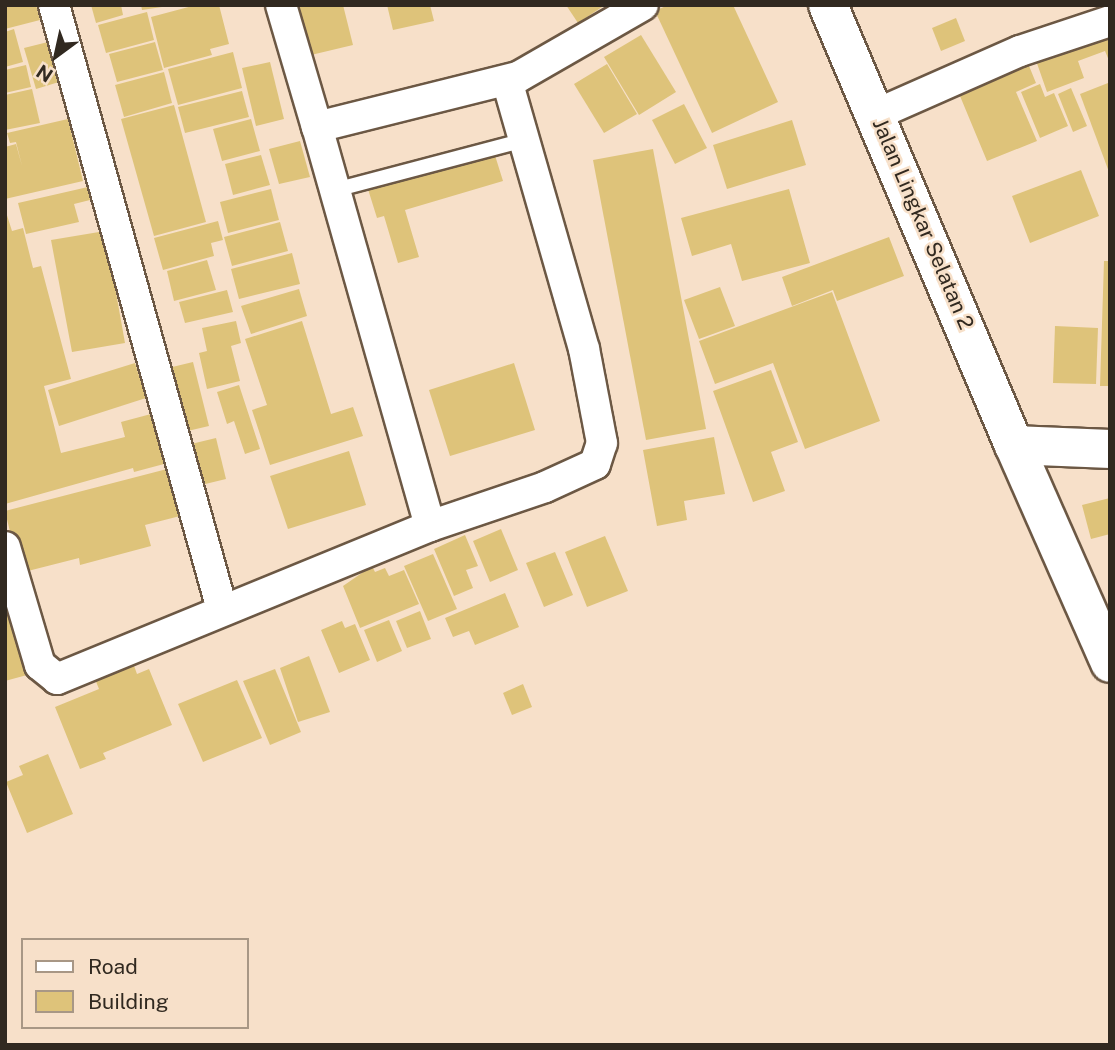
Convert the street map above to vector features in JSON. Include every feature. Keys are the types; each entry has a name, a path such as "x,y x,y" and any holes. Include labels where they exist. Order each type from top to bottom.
{"main road":[{"name":"Jalan Lingkar Selatan 2","path":"828,5 877,114 1014,445 1110,663"},
{"path":"1014,445 1110,449"}],"street":[{"path":"54,5 222,609"},
{"path":"281,5 430,526"},
{"path":"317,127 507,81 643,5"},
{"path":"877,114 1020,51 1110,21"},
{"path":"5,547 34,652 48,676 57,679 222,609 430,526 545,487 595,464 600,456 602,443 584,349 507,81"}],"lane":[{"path":"335,190 524,140"}],"building":[{"path":"36,5 40,20 5,29 5,7"},
{"path":"91,5 121,5 123,15 96,23"},
{"path":"141,5 161,5 162,7 142,10"},
{"path":"196,5 219,5 229,44 210,49 212,55 164,68 151,17"},
{"path":"299,5 343,5 353,45 311,55"},
{"path":"387,5 430,5 434,21 393,30"},
{"path":"566,5 605,5 578,23"},
{"path":"668,5 733,5 778,102 712,133 655,11"},
{"path":"147,12 154,40 106,53 98,25"},
{"path":"956,18 965,41 941,51 932,28"},
{"path":"1110,24 1110,63 1105,51 1078,61 1084,78 1047,92 1033,52"},
{"path":"14,29 23,62 5,67 5,32"},
{"path":"641,35 676,92 639,115 604,57"},
{"path":"48,42 59,82 36,89 24,48"},
{"path":"155,42 163,70 117,82 109,54"},
{"path":"233,52 242,88 178,105 168,69"},
{"path":"1025,56 1036,83 1016,92 1037,141 987,161 955,84"},
{"path":"270,62 284,119 256,126 242,68"},
{"path":"607,64 637,114 604,133 574,84"},
{"path":"26,65 31,87 5,93 5,70"},
{"path":"164,72 172,103 124,117 115,85"},
{"path":"1108,83 1110,90 1109,172 1080,94"},
{"path":"1040,84 1045,97 1054,93 1068,126 1040,138 1021,92"},
{"path":"1071,88 1087,126 1073,132 1058,94"},
{"path":"32,89 40,123 5,130 5,95"},
{"path":"242,91 249,117 185,133 178,107"},
{"path":"684,104 707,148 675,164 652,120"},
{"path":"174,105 206,222 154,236 121,119"},
{"path":"68,119 83,181 5,199 5,147 16,144 22,166 16,142 10,143 7,133"},
{"path":"251,119 260,151 222,161 213,129"},
{"path":"792,120 806,165 727,189 713,145"},
{"path":"300,141 310,177 279,184 269,149"},
{"path":"493,149 503,181 405,210 419,257 398,263 384,216 377,218 367,186"},
{"path":"653,149 706,429 646,440 593,160"},
{"path":"261,155 270,185 233,195 225,164"},
{"path":"1081,170 1099,216 1030,243 1012,196"},
{"path":"88,187 90,200 74,204 79,222 26,234 18,203"},
{"path":"271,189 279,220 228,233 220,202"},
{"path":"789,189 810,263 742,281 731,244 692,256 681,218"},
{"path":"5,209 12,231 23,228 33,268 41,266 71,379 44,386 61,453 125,437 121,422 151,414 164,464 134,472 133,468 5,504"},
{"path":"218,221 223,240 211,243 214,256 163,270 154,238"},
{"path":"280,222 288,251 232,266 224,237"},
{"path":"105,231 125,343 72,352 51,240"},
{"path":"889,237 904,276 837,301 833,290 792,306 782,277"},
{"path":"292,253 300,284 239,299 231,269"},
{"path":"207,260 216,290 174,301 167,271"},
{"path":"1104,261 1110,261 1110,386 1100,386"},
{"path":"720,287 735,326 699,339 684,300"},
{"path":"299,289 307,316 251,334 241,306"},
{"path":"227,290 233,312 185,323 179,302"},
{"path":"832,292 880,421 805,449 773,363 715,384 699,341"},
{"path":"236,321 241,343 231,346 240,381 207,389 199,353 207,351 202,328"},
{"path":"302,321 331,414 353,407 363,436 270,465 252,410 267,405 245,339"},
{"path":"1055,326 1098,328 1096,384 1053,383"},
{"path":"193,362 209,426 179,433 164,369"},
{"path":"135,363 146,398 59,426 48,390"},
{"path":"514,363 535,430 450,456 429,390"},
{"path":"771,370 798,442 771,452 785,491 753,502 713,391"},
{"path":"239,385 260,449 245,454 234,421 227,424 217,392"},
{"path":"714,437 725,494 684,501 687,520 657,526 643,450"},
{"path":"216,438 226,479 197,486 187,445"},
{"path":"349,451 366,505 288,529 270,476"},
{"path":"167,469 180,516 145,525 151,546 80,565 79,558 20,573 5,511"},
{"path":"1110,498 1110,534 1091,539 1082,505"},
{"path":"501,529 518,570 490,582 473,541"},
{"path":"465,535 478,566 466,570 473,588 454,596 434,549"},
{"path":"605,536 628,591 587,607 565,552"},
{"path":"555,552 573,595 544,607 526,563"},
{"path":"433,554 457,609 428,621 404,566"},
{"path":"372,566 375,572 385,568 389,576 404,570 419,604 360,628 343,586"},
{"path":"505,593 519,627 475,645 469,631 453,637 445,618"},
{"path":"7,609 27,675 5,681 5,610"},
{"path":"420,611 431,639 407,648 396,621"},
{"path":"389,620 402,651 377,662 364,630"},
{"path":"342,621 345,628 355,624 370,660 339,673 321,630"},
{"path":"309,656 330,712 298,722 280,668"},
{"path":"133,663 137,674 149,669 172,725 103,753 106,759 80,769 55,707 99,689 95,679"},
{"path":"275,669 301,732 270,745 243,681"},
{"path":"237,680 262,738 203,762 178,704"},
{"path":"523,684 532,707 512,715 503,693"},
{"path":"48,754 73,814 27,833 6,782 23,775 19,766"}]}
